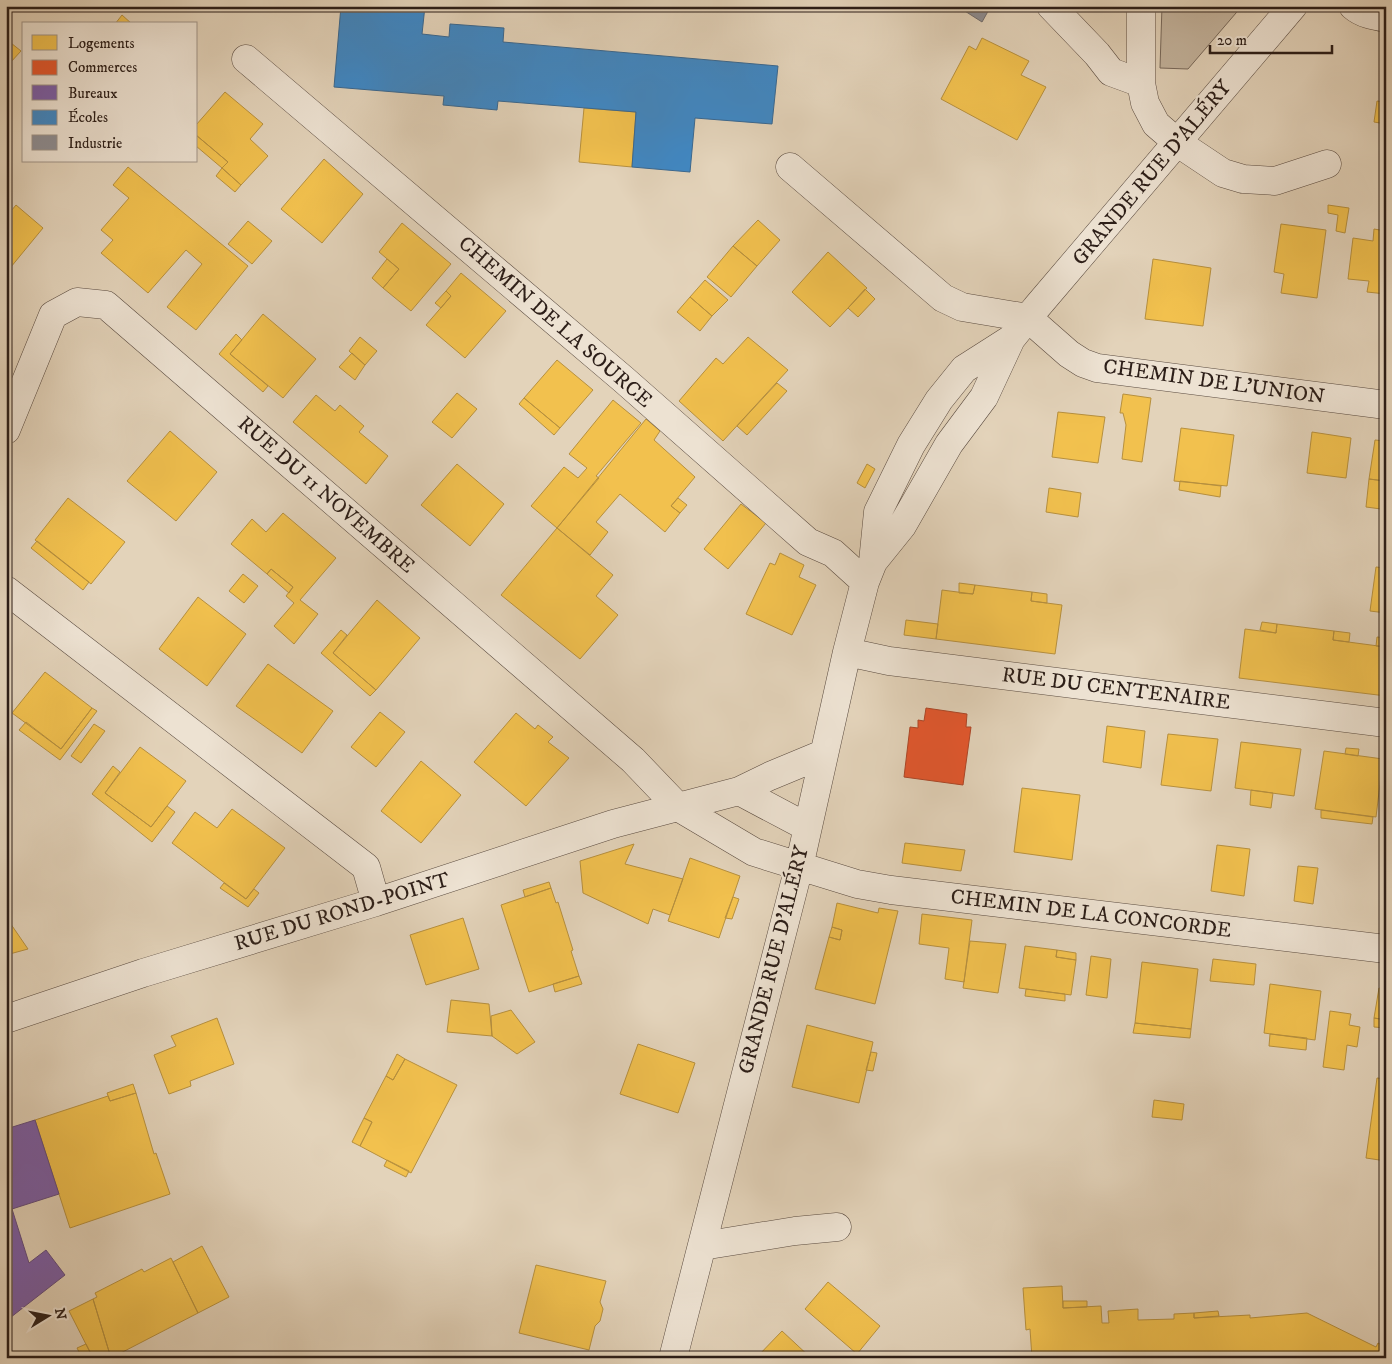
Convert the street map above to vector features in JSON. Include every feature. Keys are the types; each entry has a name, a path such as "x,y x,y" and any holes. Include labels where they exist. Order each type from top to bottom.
{"street":[{"path":"1051,6 1097,54 1111,72 1141,83"},
{"path":"1141,6 1141,83 1145,103 1156,124 1178,142 1223,173 1243,179 1275,181 1327,164"},
{"name":"GRANDE RUE D'ALÉRY","path":"673,1358 798,867 847,652 869,572 902,526 948,444 984,397 1020,329 1293,6"},
{"path":"1353,6 1358,11 1386,18"},
{"name":"CHEMIN DE LA SOURCE","path":"246,59 623,379 808,542 869,572"},
{"path":"790,167 944,298 1020,329"},
{"name":"RUE DU 11 NOVEMBRE","path":"6,430 53,315 77,302 106,305 633,760 678,807"},
{"name":"CHEMIN DE L'UNION","path":"1020,329 1083,363 1097,368 1386,405"},
{"path":"6,590 366,867 376,902"},
{"name":"RUE DU CENTENAIRE","path":"847,652 889,661 1386,723"},
{"name":"RUE DU ROND-POINT","path":"6,1019 143,973 376,902 613,824 739,791 824,754"},
{"path":"739,791 807,827"},
{"path":"678,807 754,852 798,867"},
{"name":"CHEMIN DE LA CONCORDE","path":"798,867 858,884 891,890 1386,949"},
{"path":"702,1246 795,1231 837,1227"}],"shaded area":[{"path":"1162,6 1242,6 1188,69 1160,68"}],"building: Logements":[{"path":"122,15 130,22 117,22"},
{"path":"982,38 1029,61 1021,75 1046,87 1017,140 941,99 969,46 976,50"},
{"path":"6,39 21,51 10,63 6,60"},
{"path":"1386,87 1386,124 1374,122 1377,101 1384,102"},
{"path":"225,92 263,124 250,139 268,156 241,185 222,168 228,162 198,137 198,123"},
{"path":"584,108 636,112 632,167 579,162"},
{"path":"198,137 228,162 222,168 198,148"},
{"path":"324,159 363,194 322,243 281,209"},
{"path":"128,167 248,266 196,330 167,307 202,264 186,250 148,293 101,253 113,240 101,230 129,198 113,185"},
{"path":"222,168 241,185 235,192 216,176"},
{"path":"16,205 43,228 6,273 6,217"},
{"path":"1328,205 1349,208 1345,233 1336,231 1338,215 1328,213"},
{"path":"758,220 780,240 757,266 733,246"},
{"path":"248,221 272,241 252,264 228,244"},
{"path":"402,223 451,264 411,311 383,288 399,269 379,252"},
{"path":"1281,224 1326,230 1317,298 1281,293 1284,274 1274,272"},
{"path":"1374,229 1386,231 1386,294 1367,292 1369,281 1348,279 1353,238 1373,241"},
{"path":"733,246 757,266 731,297 707,277"},
{"path":"828,252 867,288 830,327 792,292"},
{"path":"387,259 399,269 383,288 372,278"},
{"path":"1153,259 1211,268 1203,326 1145,319"},
{"path":"461,273 506,311 465,358 426,325 451,296 446,291"},
{"path":"705,280 728,300 712,316 690,297"},
{"path":"865,289 875,299 858,317 848,308"},
{"path":"446,291 451,296 441,308 435,303"},
{"path":"690,297 712,316 700,331 677,312"},
{"path":"263,314 316,359 283,398 230,354"},
{"path":"236,334 242,340 230,354 268,386 263,392 219,354"},
{"path":"360,337 377,351 365,365 349,351"},
{"path":"748,337 788,370 723,441 679,401 716,358 723,364"},
{"path":"352,353 365,365 355,380 339,367"},
{"path":"557,360 593,390 560,428 524,398"},
{"path":"777,383 787,391 747,435 737,426"},
{"path":"457,393 477,409 452,438 432,422"},
{"path":"1123,394 1151,398 1142,462 1122,459 1126,425 1123,413 1120,413"},
{"path":"316,395 335,411 340,405 364,426 359,432 388,456 366,484 293,422"},
{"path":"524,398 560,428 554,435 519,404"},
{"path":"613,400 641,423 596,476 599,478 557,528 531,506 564,467 578,478 587,468 569,454"},
{"path":"1058,412 1105,417 1098,463 1052,457"},
{"path":"646,419 660,431 654,440 695,477 671,506 680,513 665,532 620,494 596,522 608,532 590,555 557,528"},
{"path":"1181,428 1234,435 1227,486 1174,481"},
{"path":"170,431 217,472 176,521 127,481"},
{"path":"1312,432 1351,438 1346,478 1307,473"},
{"path":"1375,440 1386,441 1385,481 1369,479"},
{"path":"457,464 504,504 470,546 421,505"},
{"path":"867,464 875,469 865,488 857,483"},
{"path":"1369,479 1385,481 1381,509 1366,507"},
{"path":"1180,481 1221,486 1220,497 1179,490"},
{"path":"1049,488 1081,493 1078,517 1046,512"},
{"path":"68,498 125,542 91,584 35,540"},
{"path":"678,498 687,505 680,513 671,506"},
{"path":"741,504 766,523 728,569 704,549"},
{"path":"283,513 336,558 300,600 318,614 294,644 274,626 294,603 286,596 293,587 271,569 267,574 231,544 252,519 266,532"},
{"path":"557,528 613,575 596,596 618,615 580,659 501,595"},
{"path":"37,541 89,582 83,590 31,548"},
{"path":"780,553 804,565 799,577 816,585 792,635 746,614 770,563 775,565"},
{"path":"1376,567 1386,568 1386,613 1370,611"},
{"path":"271,569 293,587 289,593 267,574"},
{"path":"243,574 258,586 244,603 229,591"},
{"path":"959,583 975,585 973,594 959,593"},
{"path":"975,585 1032,592 1031,601 1062,605 1055,654 936,639 942,590 973,594"},
{"path":"1032,592 1047,594 1047,603 1031,601"},
{"path":"198,597 246,634 207,686 159,649"},
{"path":"377,600 420,638 376,690 333,653"},
{"path":"906,620 938,624 936,639 904,635"},
{"path":"1262,622 1277,624 1276,633 1260,630"},
{"path":"1277,624 1334,631 1333,640 1386,647 1386,696 1239,678 1245,629 1276,633"},
{"path":"341,630 347,635 333,653 376,690 370,696 321,653"},
{"path":"1334,631 1350,633 1349,642 1333,640"},
{"path":"1377,637 1386,638 1386,647 1376,646"},
{"path":"268,664 333,711 302,753 236,706"},
{"path":"45,672 92,708 61,749 12,713"},
{"path":"92,708 97,711 60,760 19,730 26,722 61,749"},
{"path":"380,712 405,732 376,767 351,747"},
{"path":"516,713 535,729 538,725 553,737 548,742 569,758 526,806 474,762"},
{"path":"94,724 105,731 81,763 71,756"},
{"path":"1107,726 1145,731 1141,768 1103,762"},
{"path":"1168,734 1218,739 1211,791 1161,785"},
{"path":"1241,742 1301,749 1294,796 1235,788"},
{"path":"140,747 186,781 151,827 105,793"},
{"path":"1346,748 1359,749 1358,756 1345,754"},
{"path":"1324,751 1383,759 1376,817 1315,809"},
{"path":"421,761 461,795 421,843 381,811"},
{"path":"113,766 120,772 105,793 151,827 167,806 175,812 152,842 92,794"},
{"path":"1022,788 1080,795 1072,860 1014,852"},
{"path":"1251,790 1273,793 1271,808 1250,805"},
{"path":"232,809 285,848 246,899 172,843 195,812 217,828"},
{"path":"1321,810 1373,817 1372,824 1321,818"},
{"path":"905,843 965,850 961,871 902,863"},
{"path":"634,844 625,864 683,879 670,915 653,909 648,924 583,893 580,861"},
{"path":"1217,845 1250,849 1244,896 1211,891"},
{"path":"690,858 740,876 719,938 668,921"},
{"path":"1298,866 1318,868 1313,904 1294,901"},
{"path":"549,882 551,888 525,897 523,890"},
{"path":"224,883 246,899 254,889 259,893 248,907 220,888"},
{"path":"551,888 556,903 558,902 579,976 529,992 501,905"},
{"path":"733,897 739,899 732,919 725,918"},
{"path":"837,903 878,913 879,908 898,911 875,1004 815,989 829,937 840,940 842,930 832,927"},
{"path":"922,914 972,920 964,982 945,979 949,948 919,944"},
{"path":"6,917 28,949 6,955"},
{"path":"463,918 479,969 426,985 410,935"},
{"path":"832,927 842,930 840,940 829,937"},
{"path":"970,941 1006,944 998,993 963,988"},
{"path":"1025,946 1057,950 1056,957 1076,960 1071,995 1019,988"},
{"path":"1057,950 1076,953 1076,960 1056,957"},
{"path":"1091,956 1111,959 1107,998 1086,995"},
{"path":"1213,959 1256,964 1254,985 1210,981"},
{"path":"1142,962 1198,969 1191,1029 1135,1023"},
{"path":"579,976 582,984 555,992 553,984"},
{"path":"1270,984 1321,991 1315,1040 1264,1033"},
{"path":"1379,988 1386,989 1386,1020 1374,1018"},
{"path":"1026,989 1065,994 1065,1001 1025,996"},
{"path":"451,1000 489,1004 492,1036 447,1032"},
{"path":"511,1010 535,1042 517,1054 492,1036 491,1016"},
{"path":"1330,1011 1351,1014 1349,1025 1360,1027 1357,1047 1347,1045 1344,1070 1323,1067"},
{"path":"217,1018 234,1064 190,1081 191,1086 169,1094 154,1055 176,1046 171,1036"},
{"path":"1374,1018 1386,1020 1386,1028 1374,1027"},
{"path":"1135,1023 1191,1029 1190,1038 1133,1033"},
{"path":"807,1025 873,1042 859,1103 792,1087"},
{"path":"1270,1034 1307,1038 1306,1050 1269,1046"},
{"path":"638,1044 695,1063 678,1113 620,1094"},
{"path":"871,1052 877,1053 873,1071 866,1070"},
{"path":"397,1054 405,1059 393,1080 386,1076"},
{"path":"405,1059 457,1085 411,1173 360,1146 372,1122 364,1118 386,1076 393,1080"},
{"path":"1377,1078 1386,1079 1386,1161 1366,1158"},
{"path":"133,1084 136,1093 110,1101 107,1093"},
{"path":"136,1093 154,1154 156,1153 170,1194 70,1228 35,1120 108,1096 110,1101"},
{"path":"1154,1100 1184,1104 1182,1120 1152,1117"},
{"path":"364,1118 372,1122 360,1146 352,1142"},
{"path":"387,1160 409,1171 406,1177 384,1166"},
{"path":"202,1246 229,1297 198,1313 173,1262"},
{"path":"171,1258 198,1313 111,1358 93,1299 97,1297 95,1293 142,1269 144,1272"},
{"path":"536,1265 606,1281 600,1302 603,1309 600,1321 595,1326 589,1350 519,1333"},
{"path":"828,1282 880,1326 857,1354 805,1309"},
{"path":"1062,1286 1063,1308 1101,1306 1102,1323 1109,1323 1108,1311 1138,1309 1138,1320 1174,1319 1174,1314 1194,1313 1194,1318 1250,1315 1250,1318 1307,1313 1376,1347 1378,1343 1386,1347 1386,1358 1032,1358 1030,1329 1026,1330 1023,1288"},
{"path":"93,1299 111,1358 93,1358 69,1311"},
{"path":"1063,1301 1087,1301 1087,1307 1063,1308"},
{"path":"1218,1311 1219,1316 1194,1318 1194,1313"},
{"path":"782,1331 811,1358 756,1358"},
{"path":"86,1344 93,1358 82,1358 77,1348"}],"building: Commerces":[{"path":"926,708 967,714 966,727 971,727 963,785 904,777 910,727 918,728 918,720 924,721"}],"building: Bureaux":[{"path":"35,1120 59,1194 12,1209 29,1263 46,1250 65,1275 6,1321 6,1129"}],"building: Écoles":[{"path":"341,6 425,6 422,34 449,37 450,24 504,28 503,42 778,66 772,124 695,118 690,172 632,167 636,112 498,101 497,110 443,105 444,96 334,87"}],"building: Industrie":[{"path":"957,6 991,6 982,22"}]}
